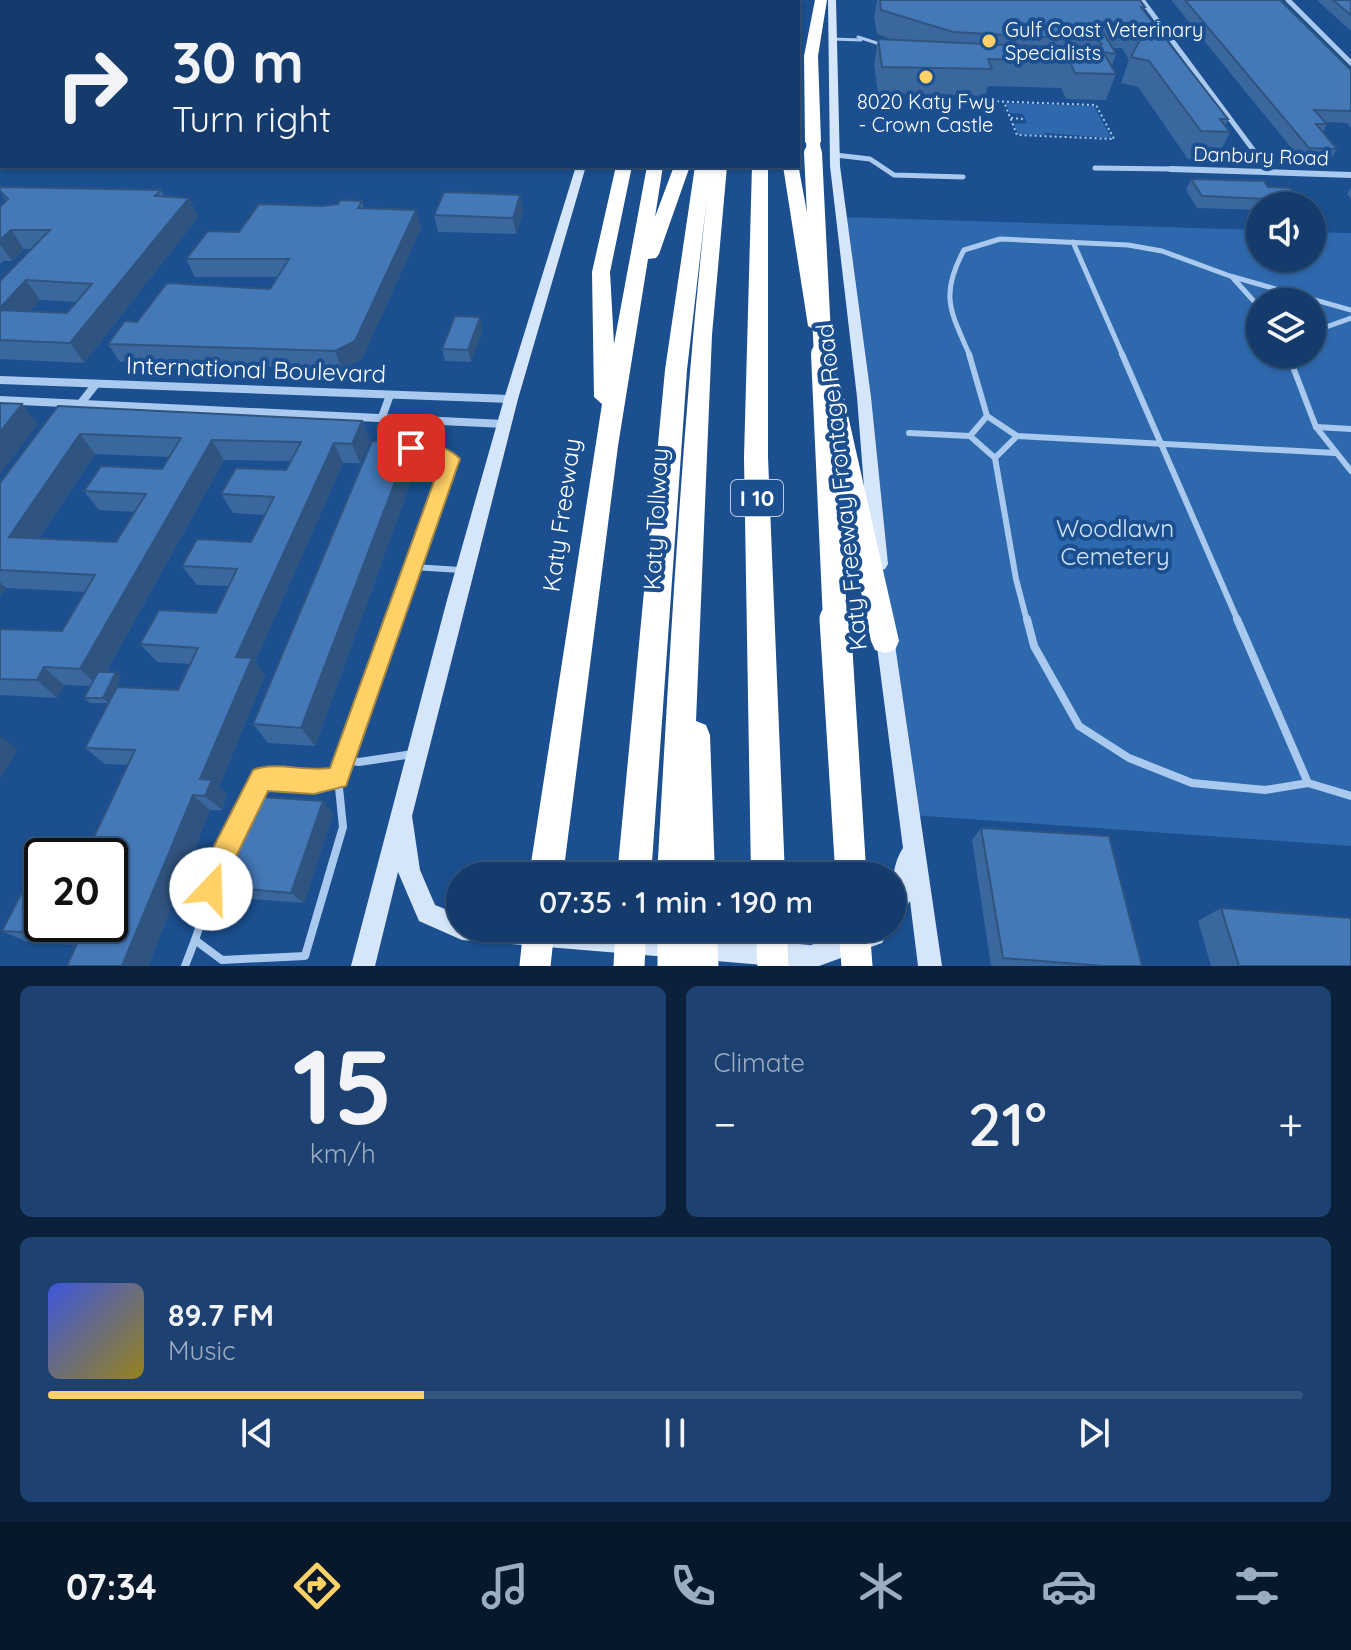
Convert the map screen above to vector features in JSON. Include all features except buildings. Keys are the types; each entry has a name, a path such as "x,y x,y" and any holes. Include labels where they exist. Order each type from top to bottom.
{"highway":[{"path":"821,0 811,56 813,142 838,688 850,862"},
{"path":"606,446 601,272 624,168"},
{"name":"Katy Freeway","path":"548,862 606,446 655,168"},
{"path":"632,300 681,168"},
{"path":"635,862 676,370 703,168"},
{"name":"Katy Tollway","path":"686,829 691,501 702,335 719,168"},
{"name":"I 10","path":"760,168 756,457 767,862"},
{"path":"791,168 811,297 885,641"},
{"path":"678,862 686,829"},
{"path":"686,829 694,862"},
{"path":"535,966 538,942"},
{"path":"629,966 630,942"},
{"path":"673,942 673,966"},
{"path":"702,942 703,966"},
{"path":"772,942 773,966"},
{"path":"855,942 857,966"}],"main road":[{"name":"Katy Freeway Frontage Road","path":"832,0 835,155 864,397 885,641 930,966"},
{"path":"363,966 464,570 511,399 580,168"},
{"path":"402,812 409,871 427,913 446,921"},
{"path":"906,871 911,844"},
{"path":"630,942 811,957 854,942"}],"street":[{"path":"1142,0 1270,172"},
{"path":"1288,0 1351,63"},
{"name":"Danbury Road","path":"1171,169 1351,175"},
{"name":"International Boulevard","path":"0,380 511,399"},
{"path":"81,403 96,384"},
{"path":"276,410 286,392"},
{"path":"382,417 390,395"},
{"name":"International Boulevard","path":"0,400 276,410 504,424"}],"lane":[{"path":"858,37 892,48"},
{"path":"832,39 869,40"},
{"path":"835,155 870,159 894,175 963,177"},
{"path":"1095,168 1171,169"},
{"path":"1335,453 1017,436 987,416 969,356 948,313 949,275 964,250 1000,239 1128,245 1162,251 1230,276 1351,310"},
{"path":"1073,242 1308,783"},
{"path":"1230,276 1246,293"},
{"path":"1326,327 1351,318"},
{"path":"1293,368 1316,427 1351,471"},
{"path":"970,436 987,416"},
{"path":"195,940 222,960 305,956 343,827 338,778 451,459 427,450 394,446 407,418"},
{"path":"1316,427 1351,429"},
{"path":"909,433 970,436 995,458 1016,579 1034,646 1079,726 1129,758 1192,783 1265,790 1308,783 1351,796"},
{"path":"995,458 1017,436"},
{"path":"413,567 464,570"},
{"path":"346,760 359,762 416,753"},
{"path":"247,810 262,778 314,782 338,778"},
{"path":"185,966 219,863 233,837"}],"path":[{"path":"957,100 972,101"},
{"path":"987,101 1096,105 1114,139 1017,135 1004,102"},
{"path":"1010,118 1023,119"}],"green space":[{"path":"1006,103 1094,106 1111,138 1018,134 1014,124 1027,123 1023,114 1010,113"},
{"name":"Woodlawn Cemetery","path":"841,217 1246,230 1246,272 1326,272 1326,232 1351,233 1351,846 912,815 885,641"}],"place":[{"name":"Gulf Coast Veterinary Specialists","path":"989,41"},
{"name":"8020 Katy Fwy - Crown Castle","path":"926,77"}],"route":[{"path":"211,889 219,863 262,778 314,782 338,778 451,459 411,448"}]}
